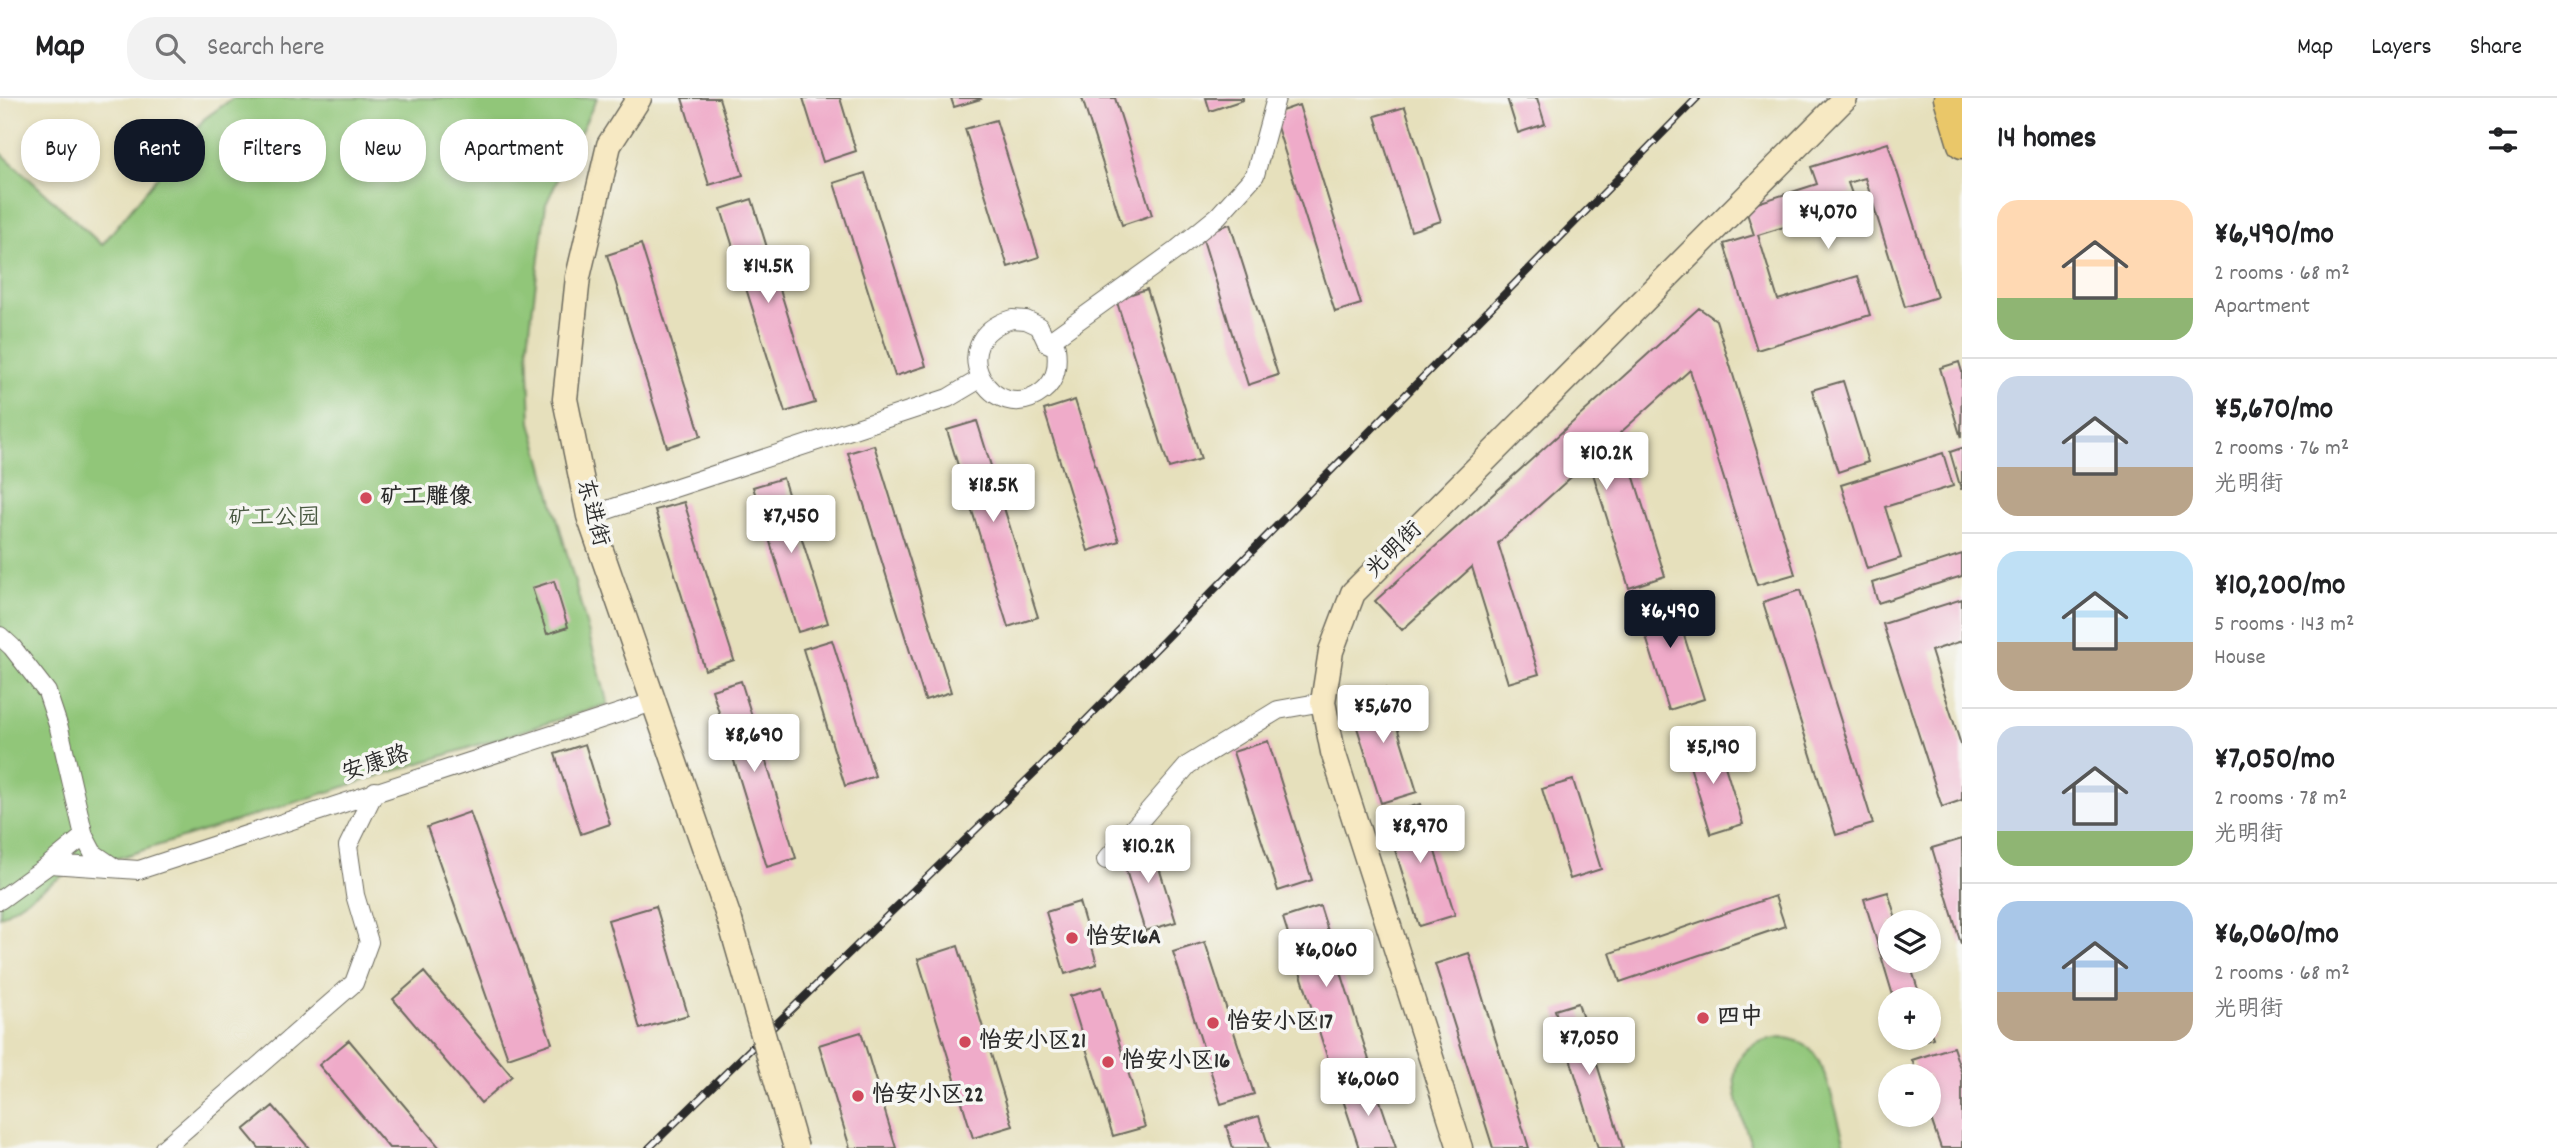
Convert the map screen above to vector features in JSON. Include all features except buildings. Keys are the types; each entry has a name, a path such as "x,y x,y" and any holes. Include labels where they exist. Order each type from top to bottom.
{"main road":[{"name":"东进街","path":"639,98 609,145 578,277 565,399 589,516 730,921 796,1148"},
{"name":"光明街","path":"1460,1148 1333,752 1323,702 1331,650 1353,593 1846,98"},
{"path":"1948,98 1962,144"}],"street":[{"path":"1047,342 1175,251 1218,216 1255,175 1276,98"},
{"path":"1012,319 1026,320 1039,326 1047,342 1056,347 1058,361 1055,375 1048,387 1037,396 1011,401 999,397 980,379 976,353 988,331 999,323 1012,319"},
{"path":"589,516 948,398 980,379"},
{"path":"0,636 12,647 47,692 59,728 84,836 93,853 115,868"},
{"name":"安康路","path":"50,864 139,870 653,702"},
{"path":"1106,860 1188,765 1278,710 1323,702"},
{"path":"164,1148 354,983 369,942 355,895 348,846 374,791"},
{"path":"0,900 84,836"}],"green space":[{"name":"矿工公园","path":"233,98 597,98 587,119 440,119 440,182 557,182 546,204 528,344 531,422 608,704 64,875 0,917 0,152 21,171 21,182 33,182 102,245 153,182 205,182 204,119"},
{"path":"1781,1037 1804,1044 1817,1058 1827,1082 1846,1148 1752,1148 1736,1096 1737,1064 1745,1052 1759,1042"}],"railway":[{"path":"649,1148 1037,770 1697,98"}],"place":[{"name":"矿工雕像","path":"366,498"},
{"name":"怡安16A","path":"1072,938"},
{"name":"四中","path":"1703,1018"},
{"name":"怡安小区17","path":"1213,1023"},
{"name":"怡安小区21","path":"965,1042"},
{"name":"怡安小区16","path":"1108,1062"},
{"name":"怡安小区22","path":"858,1096"}]}
